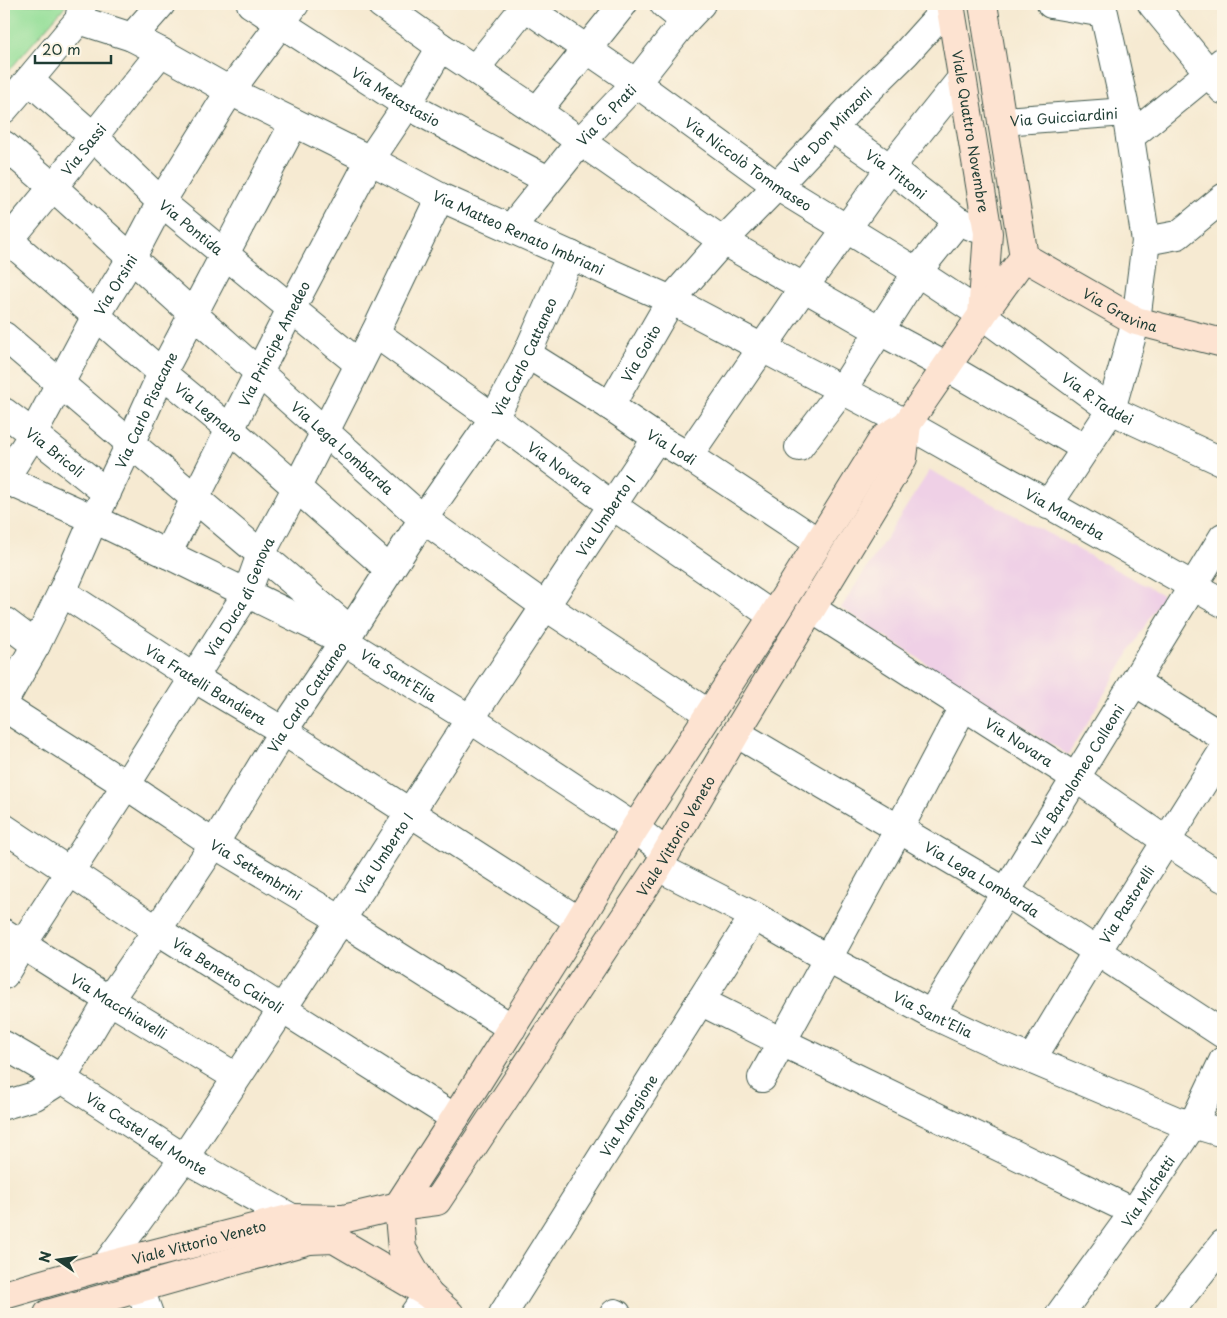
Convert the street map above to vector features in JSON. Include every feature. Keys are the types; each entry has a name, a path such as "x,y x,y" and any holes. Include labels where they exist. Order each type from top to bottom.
{"main road":[{"name":"Viale Quattro Novembre","path":"950,4 987,246"},
{"path":"982,4 1024,257 987,246"},
{"name":"Viale Vittorio Veneto","path":"982,315 987,246"},
{"name":"Viale Vittorio Veneto","path":"398,1206 883,439 907,424 1024,257"},
{"name":"Via Gravina","path":"1024,257 1136,321 1223,343"},
{"name":"Viale Vittorio Veneto","path":"48,1314 329,1233 398,1206 437,1201 662,860 736,733 903,458 907,424"},
{"path":"398,1206 402,1249 421,1304"},
{"name":"Viale Vittorio Veneto","path":"4,1295 105,1266 292,1218 329,1233"},
{"path":"329,1233 421,1304 450,1314"}],"street":[{"path":"132,38 161,4"},
{"name":"Via Metastasio","path":"251,4 288,13 407,104 548,180"},
{"path":"381,4 414,13 441,47 723,240 1085,448"},
{"path":"475,69 524,4"},
{"name":"Via Niccolò Tommaseo","path":"524,4 777,186 917,272 982,315"},
{"path":"537,111 622,4"},
{"path":"664,4 693,12"},
{"name":"Via Don Minzoni","path":"671,300 723,240 906,53 950,4"},
{"path":"1048,505 1111,410 1136,321 1146,241 1110,8 1051,4"},
{"path":"1128,124 1219,75 1152,4"},
{"path":"4,109 30,80 81,12"},
{"name":"Via Matteo Renato Imbriani","path":"81,12 161,52 230,91 440,197 671,300 907,424"},
{"name":"Via G. Prati","path":"511,228 548,180 581,141 636,83 693,12"},
{"name":"Via Orsini","path":"4,479 33,434 96,316 132,257 161,202 230,91 288,13"},
{"name":"Via Principe Amedeo","path":"167,554 260,374 291,309 370,160 407,104 441,47"},
{"name":"Via Sassi","path":"5,241 53,187 161,52"},
{"path":"688,456 846,228 890,168 962,78"},
{"name":"Via Pontida","path":"30,80 94,136 161,202 359,364"},
{"name":"Via Guicciardini","path":"1002,121 1128,124"},
{"name":"Via Carlo Pisacane","path":"4,700 36,645 62,592 162,373 294,122"},
{"name":"Via Tittoni","path":"832,128 890,168 987,246"},
{"name":"Via Lega Lombarda","path":"4,145 132,257 193,314 423,519 545,606 709,714"},
{"name":"Via Duca di Genova","path":"4,975 13,939 70,873 247,593 261,554 375,333 440,197"},
{"path":"1146,241 1178,235 1223,198"},
{"path":"799,447 842,390 917,272 958,221"},
{"name":"Via Legnano","path":"5,241 231,430 390,570"},
{"name":"Via Carlo Cattaneo","path":"4,1105 35,1096 62,1079 109,1000 214,844 283,731 423,519 494,418 527,354 571,255"},
{"name":"Via Goito","path":"610,406 671,300"},
{"name":"Via R.Taddei","path":"982,315 1111,410 1223,462"},
{"name":"Via Novara","path":"375,333 613,506 772,616"},
{"path":"4,336 261,554 348,635"},
{"name":"Via Lodi","path":"527,354 688,456 818,542"},
{"name":"Via Bricoli","path":"4,412 107,493"},
{"name":"Via Manerba","path":"907,424 1223,603"},
{"name":"Via Umberto I","path":"105,1266 184,1158 341,920 470,719 657,438"},
{"name":"Via Sant'Elia","path":"4,479 94,519 247,593 348,635 470,719 636,828 662,860 828,959 931,1014 1032,1059 1177,1121 1223,1133"},
{"name":"Via Bartolomeo Colleoni","path":"931,1014 1223,537"},
{"name":"Via Fratelli Bandiera","path":"62,592 194,678 283,731 411,812 579,921"},
{"name":"Via Novara","path":"812,610 1076,778 1223,878"},
{"path":"4,621 36,645"},
{"path":"1135,682 1223,737"},
{"name":"Via Settembrini","path":"4,707 214,844 341,920 512,1028"},
{"path":"762,1078 899,829 962,707"},
{"name":"Via Lega Lombarda","path":"736,733 1006,892 1223,1034"},
{"name":"Via Pastorelli","path":"1032,1059 1097,951 1223,751"},
{"name":"Via Benetto Cairoli","path":"4,828 157,930 455,1118"},
{"name":"Via Mangione","path":"503,1314 754,916"},
{"name":"Via Macchiavelli","path":"13,939 236,1077"},
{"path":"700,1001 1134,1212"},
{"name":"Via Castel del Monte","path":"4,1045 62,1079 184,1158 292,1218"},
{"name":"Via Michetti","path":"1060,1314 1134,1212 1193,1124 1223,1061"},
{"path":"1168,1314 1223,1244"},
{"path":"140,1289 149,1314"}],"shaded area":[{"path":"930,470 1163,595 1068,755 841,608"}],"green space":[{"path":"4,4 66,5 4,76"}]}
